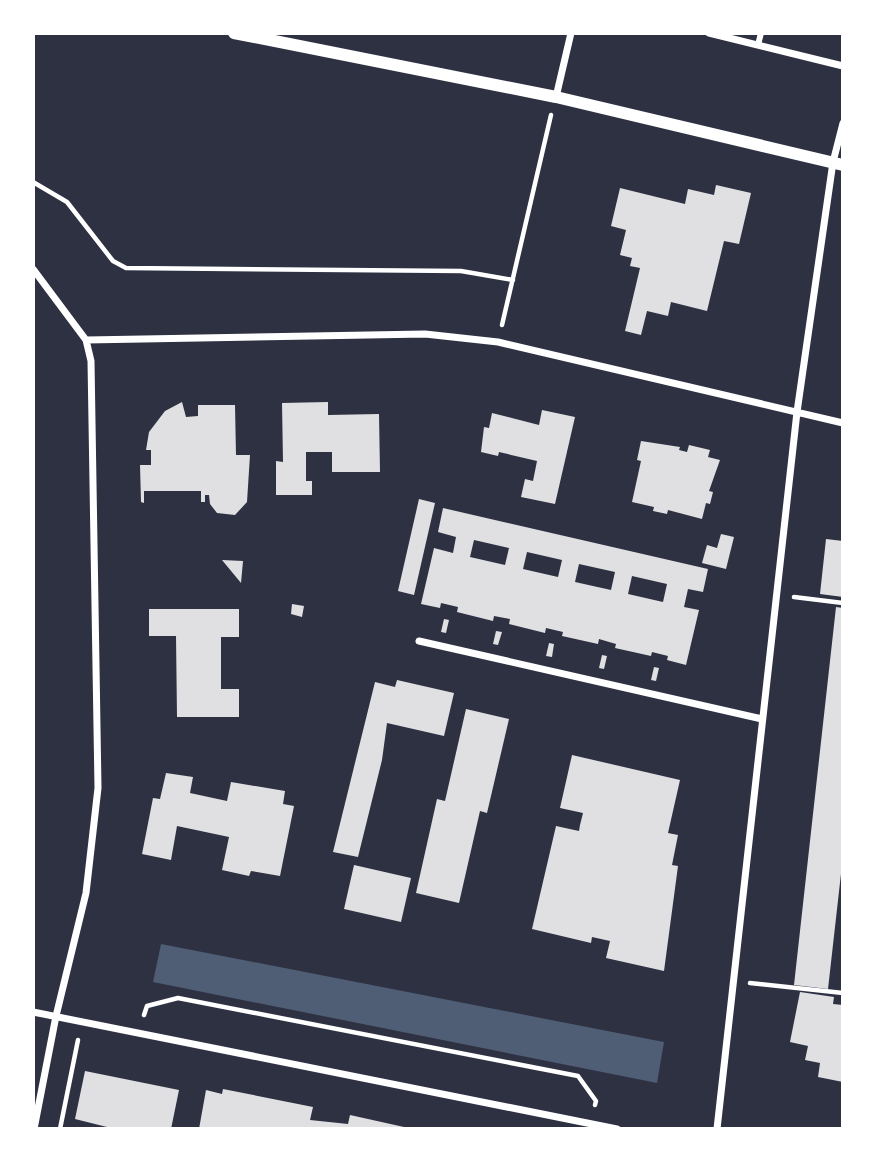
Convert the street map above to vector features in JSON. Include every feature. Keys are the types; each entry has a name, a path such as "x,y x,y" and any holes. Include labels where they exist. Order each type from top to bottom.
{"street":[{"path":"234,33 556,97 838,164"},
{"path":"556,97 571,33"},
{"path":"709,33 843,66"},
{"path":"758,45 761,33"},
{"path":"718,1129 797,412 843,123"},
{"path":"33,269 86,340 91,361 98,788 86,893 56,1016 34,1129"},
{"path":"86,340 425,334 498,342 843,423"},
{"path":"419,640 762,719"},
{"path":"33,1012 615,1129"}],"path":[{"path":"498,342 556,97"},
{"path":"33,182 67,202 113,261 126,268 461,271 513,280"},
{"path":"776,595 843,603"},
{"path":"733,982 843,993"},
{"path":"139,1033 147,1006 178,998 578,1076 596,1101 591,1123"},
{"path":"60,1129 81,1021"}],"water":[{"path":"161,944 664,1042 657,1083 153,982"}],"building":[{"path":"716,185 751,193 739,244 724,241 707,311 671,302 668,316 647,311 641,335 625,331 640,268 630,266 632,258 620,255 626,230 611,226 620,188 685,204 688,189 714,195"},
{"path":"182,402 186,417 198,416 198,405 235,405 236,455 250,455 247,502 235,515 217,513 210,504 209,495 205,495 205,502 201,502 201,491 144,491 144,503 141,502 140,465 151,465 151,450 146,450 149,432 165,411"},
{"path":"328,402 328,415 379,414 380,472 332,472 332,452 306,452 306,481 312,481 312,495 276,495 276,461 283,462 282,403"},
{"path":"542,410 575,417 555,504 521,497 525,479 533,481 537,461 499,452 498,456 481,452 484,427 489,428 492,413 539,425"},
{"path":"641,441 680,447 679,450 687,452 689,445 710,450 708,457 720,460 709,491 713,492 710,504 706,503 702,519 668,510 667,514 653,511 654,507 632,502 641,461 637,460"},
{"path":"419,499 435,503 414,595 398,591"},
{"path":"443,508 708,569 703,592 688,589 684,607 699,610 686,665 667,660 668,656 652,652 651,656 615,648 616,644 599,639 598,644 562,636 563,632 546,628 545,633 509,624 510,619 494,616 493,621 457,612 458,607 441,603 440,608 421,604 434,548 453,553 456,537 438,532","holes":["474,540 509,548 505,565 470,557","527,552 562,560 558,577 523,569","579,564 615,572 611,590 575,582","632,576 667,584 663,602 628,594"]},
{"path":"721,534 734,537 726,569 702,563 707,545 717,548"},
{"path":"826,539 843,541 843,597 820,594"},
{"path":"222,560 243,561 241,583"},
{"path":"292,604 304,606 302,617 291,614"},
{"path":"836,607 843,608 843,856 828,989 794,985"},
{"path":"149,609 239,609 239,637 221,637 221,689 239,689 239,717 177,717 176,636 149,636"},
{"path":"444,619 449,620 446,633 441,632"},
{"path":"496,631 502,632 498,645 493,644"},
{"path":"549,643 554,644 552,657 546,656"},
{"path":"602,655 607,656 604,669 599,668"},
{"path":"654,667 659,668 656,681 651,680"},
{"path":"397,680 454,693 444,736 387,723 382,760 358,857 333,852 375,682 395,687"},
{"path":"466,709 509,719 487,813 480,811 459,903 416,893 437,799 445,801"},
{"path":"572,755 680,780 668,833 678,835 672,865 678,866 664,971 606,958 610,941 592,937 591,943 532,929 556,826 579,831 583,813 560,808"},
{"path":"166,773 193,777 190,793 227,801 231,782 285,791 283,804 294,806 280,876 251,871 249,876 222,870 229,837 177,826 171,860 142,854 153,798 160,799"},
{"path":"354,865 411,878 401,922 344,909"},
{"path":"800,992 834,997 833,1004 843,1005 843,1082 818,1077 820,1063 805,1060 808,1046 790,1042"},
{"path":"85,1071 179,1090 171,1129 115,1129 75,1119"},
{"path":"223,1089 313,1107 310,1120 348,1124 350,1115 413,1129 199,1129 206,1090 222,1094"}]}
